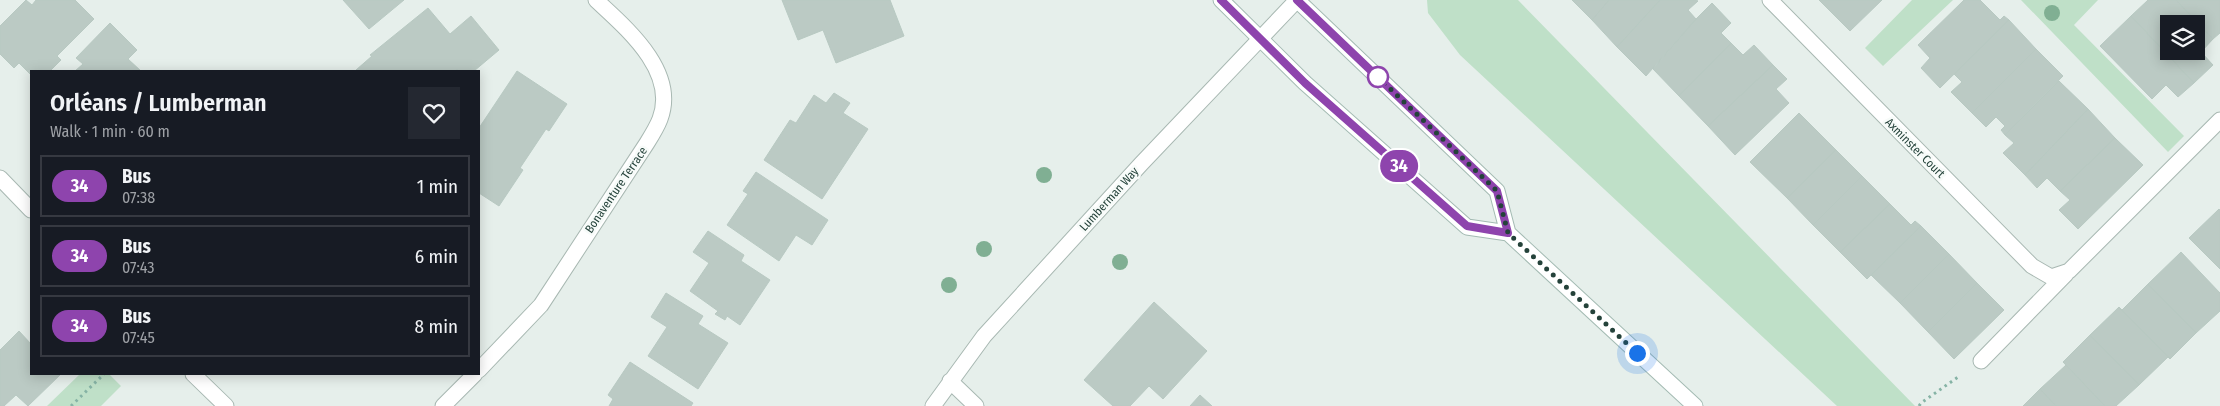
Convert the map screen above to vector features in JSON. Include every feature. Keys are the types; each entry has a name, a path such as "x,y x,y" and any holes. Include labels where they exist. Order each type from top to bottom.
{"street":[{"name":"Bonaventure Terrace","path":"480,369 542,305 648,143 661,118 664,93 652,58 631,33 596,0"},
{"path":"1221,0 1261,37 1305,83 1467,226 1508,233"},
{"path":"1297,0 1497,191 1508,233 1695,406"},
{"name":"Lumberman Way","path":"933,406 950,381 997,322 1141,164 1297,0"},
{"name":"Axminster Court","path":"1770,0 2032,266 2051,277 2069,271"},
{"path":"1981,361 2220,120"},
{"path":"0,178 30,209"},
{"path":"194,375 226,406"},
{"path":"443,406 474,375"},
{"path":"950,381 976,406"}],"path":[{"path":"71,406 103,375"},
{"path":"1919,406 1945,386"}],"green space":[{"path":"1427,0 1518,0 1915,406 1837,406 1460,55 1428,13"},
{"path":"1912,0 1953,0 1883,66 1865,48"},
{"path":"2021,0 2098,0 2074,25 2184,136 2168,152"},
{"path":"79,375 110,375 121,386 101,406 47,406"}],"building":[{"path":"26,0 32,5 36,0 75,0 94,19 57,56 61,60 51,70 30,70 30,74 19,63 14,68 0,54 0,26"},
{"path":"343,0 404,0 369,29"},
{"path":"782,0 890,0 904,36 836,63 823,30 798,40"},
{"path":"1572,0 1609,0 1592,20"},
{"path":"1609,0 1660,0 1617,47 1592,20"},
{"path":"1660,0 1698,1 1688,10 1696,19 1646,76 1617,47"},
{"path":"1819,0 1882,0 1850,31"},
{"path":"1964,0 1980,0 2000,20 2004,16 2009,20 1940,88 1921,68 1930,58 1918,45"},
{"path":"2148,0 2176,0 2190,15 2160,15 2160,47 2131,16"},
{"path":"2176,0 2220,0 2220,33 2213,39 2205,31 2205,15 2190,15"},
{"path":"1712,3 1731,23 1721,33 1731,43 1679,96 1653,69"},
{"path":"428,8 450,34 471,16 499,50 475,70 356,70 372,56 370,55"},
{"path":"2131,16 2160,47 2160,60 2172,60 2194,83 2178,97 2166,85 2152,99 2100,46"},
{"path":"2009,20 2036,49 1972,113 1951,92 1962,82 1954,74"},
{"path":"110,23 137,50 128,59 140,70 76,70 83,64 76,58"},
{"path":"2205,31 2213,39 2205,48"},
{"path":"1731,43 1743,55 1754,45 1773,65 1708,126 1679,96"},
{"path":"2036,49 2063,76 2005,135 2001,130 2005,126 1996,117 1986,127 1972,113"},
{"path":"2205,56 2213,65 2194,83 2172,60 2205,60"},
{"path":"1773,65 1787,79 1776,89 1789,103 1735,155 1708,126"},
{"path":"517,71 567,104 549,131 546,129 520,168 523,170 499,206 480,194 480,126"},
{"path":"2059,81 2088,109 2025,175 2003,153 2014,143 2005,135"},
{"path":"834,93 850,103 843,113 868,129 822,199 764,160 790,120 796,123 814,95 826,103"},
{"path":"2088,109 2115,138 2060,191 2047,178 2037,188 2025,175"},
{"path":"1799,113 1836,150 1787,198 1750,162"},
{"path":"2115,138 2143,165 2078,229 2059,210 2070,200 2060,191"},
{"path":"1836,150 1862,176 1813,225 1787,198"},
{"path":"756,172 828,220 812,245 796,235 779,261 727,225 748,194 743,191"},
{"path":"1862,176 1890,204 1840,252 1813,225"},
{"path":"1890,204 1911,225 1915,221 1921,226 1867,279 1840,252"},
{"path":"2220,210 2220,269 2189,238"},
{"path":"1921,226 1949,254 1900,303 1871,275"},
{"path":"708,231 744,255 741,261 770,280 740,325 727,316 725,320 715,314 718,311 690,291 709,263 693,252"},
{"path":"2181,252 2220,293 2220,311 2196,333 2148,284"},
{"path":"1949,254 1977,283 1928,332 1900,303"},
{"path":"1977,283 2004,310 1954,359 1928,332"},
{"path":"2148,284 2196,333 2170,359 2122,310"},
{"path":"666,293 703,316 698,324 728,343 698,389 648,356 667,327 651,317"},
{"path":"1154,302 1207,351 1163,399 1149,386 1130,406 1113,406 1084,380"},
{"path":"2119,307 2168,357 2139,385 2090,335"},
{"path":"19,331 30,343 30,375 60,375 28,406 16,395 4,406 0,406 0,350"},
{"path":"2090,335 2139,385 2116,406 2105,406 2063,362"},
{"path":"630,362 693,403 691,406 609,406 613,399 608,395"},
{"path":"2066,365 2105,406 2056,406 2040,389"},
{"path":"2040,389 2056,406 2023,406"},
{"path":"1200,395 1212,406 1190,406"}],"bus line":[{"name":"34","path":"1221,0 1261,37 1305,83 1467,226 1508,233 1497,191 1297,0"}],"route":[{"path":"1378,77 1497,191 1508,233 1637,353"}]}
